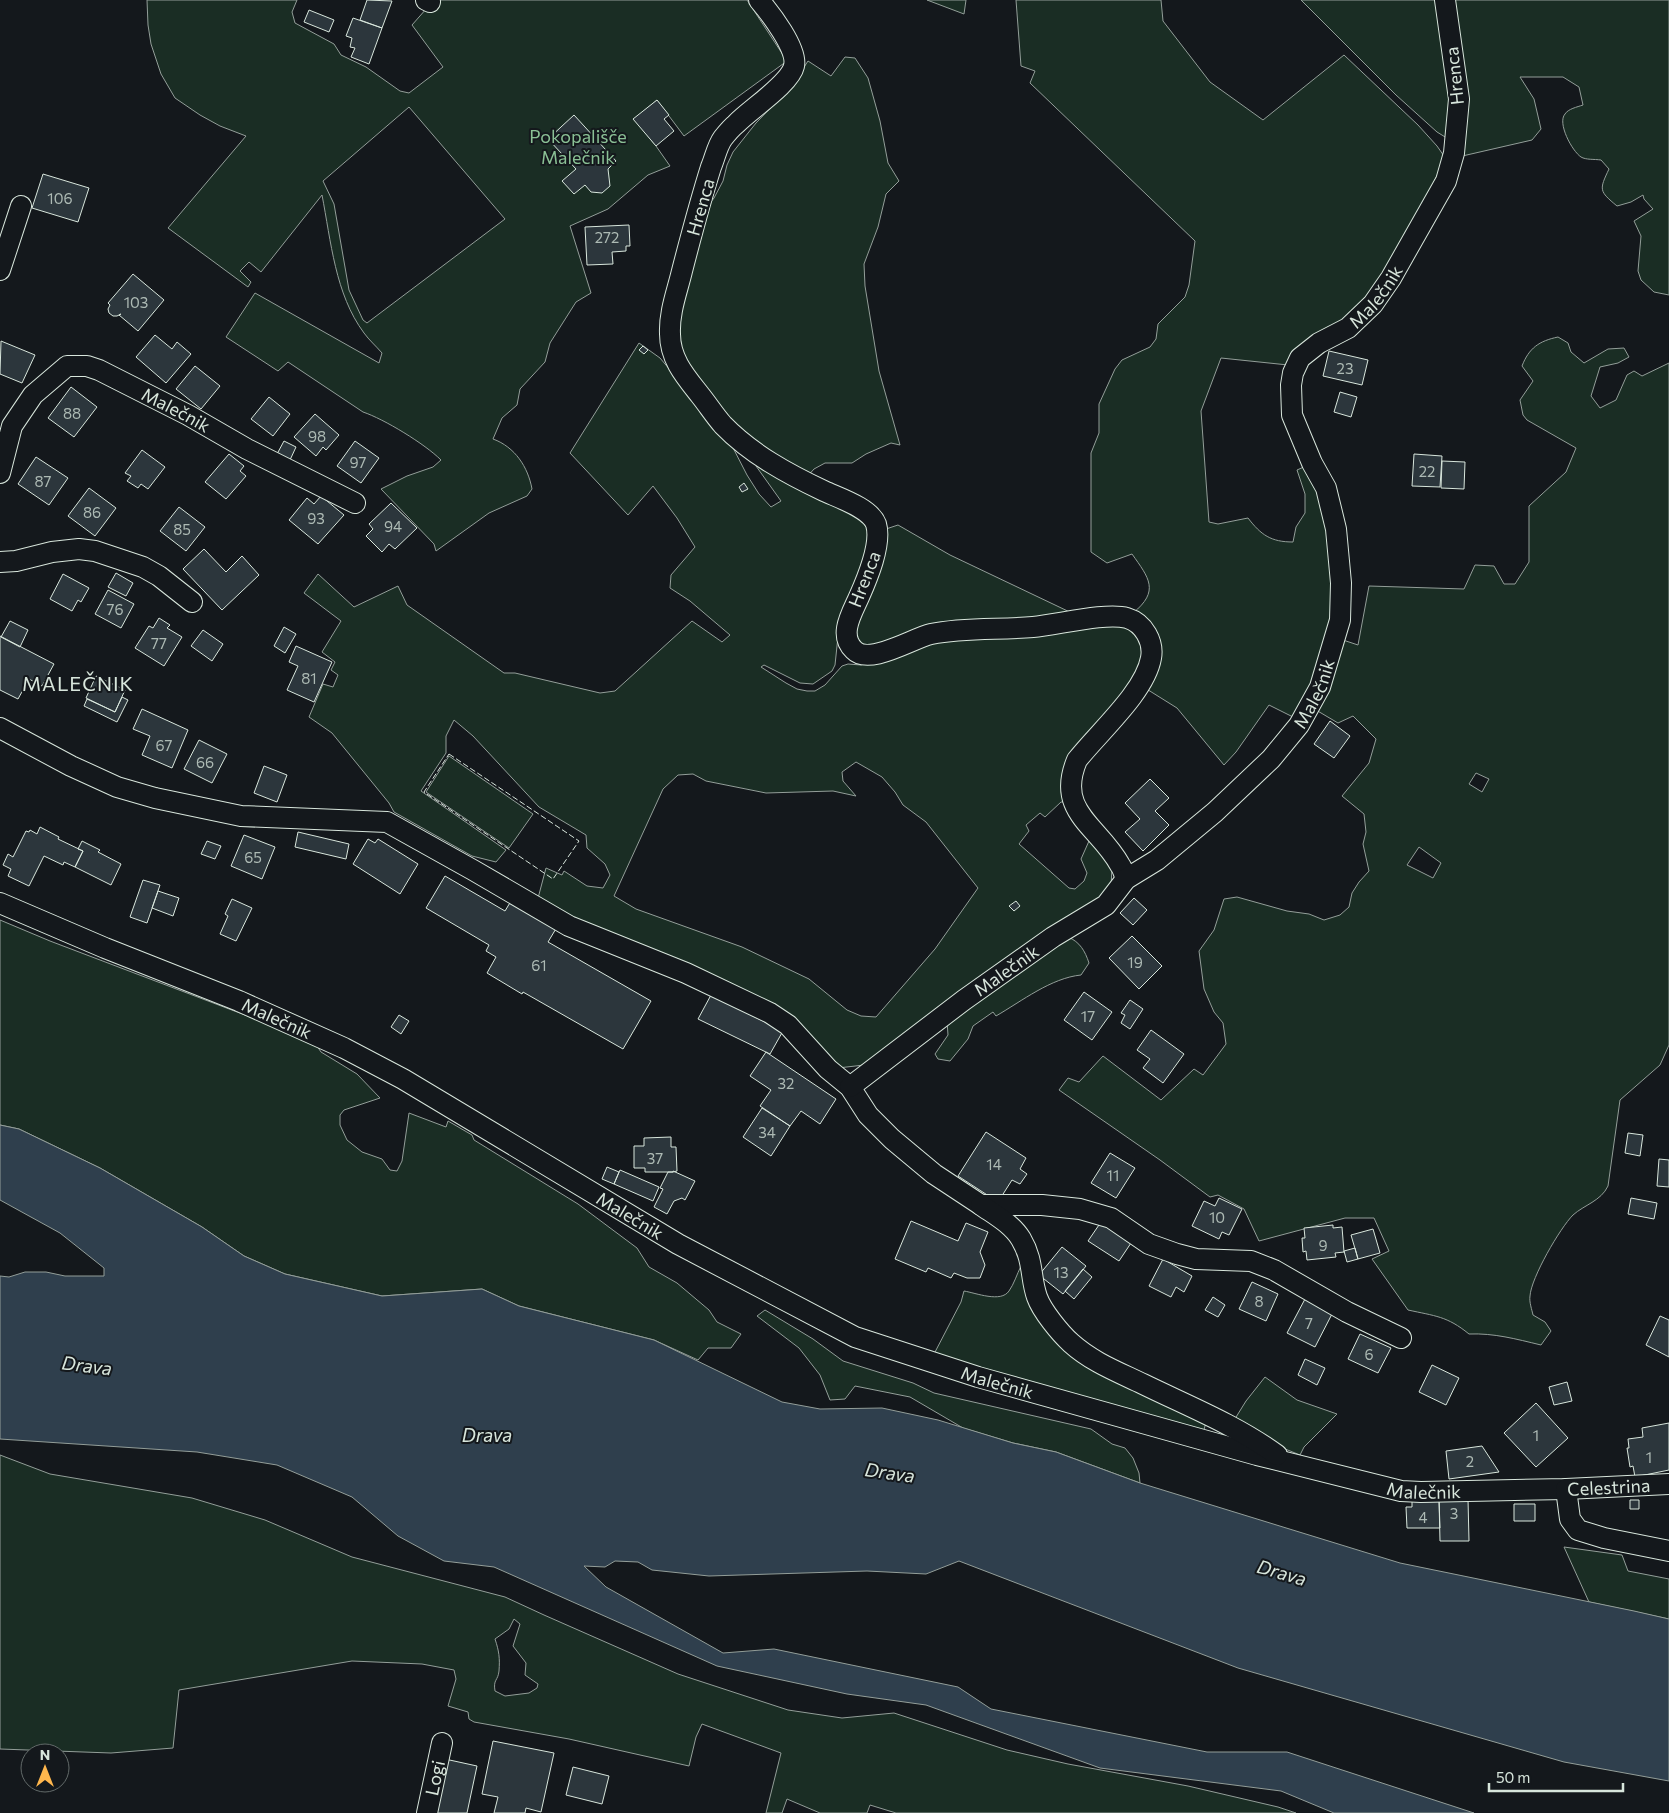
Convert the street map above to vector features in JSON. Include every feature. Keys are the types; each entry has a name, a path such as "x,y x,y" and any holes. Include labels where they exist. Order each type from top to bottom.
{"street":[{"name":"Hrenca","path":"759,0 782,31 794,54 795,64 784,82 736,123 720,142 698,206 672,308 670,334 673,353 678,365 722,424 749,449 801,480 870,514 875,522 878,537 876,552 851,612 846,636 854,652 861,655 871,655 928,635 947,631 1033,627 1112,617 1126,618 1135,622 1148,636 1152,646 1151,659 1139,688 1078,760 1072,772 1071,783 1073,798 1080,815 1120,865 1126,879"},
{"name":"Hrenca","path":"1445,0 1459,98 1454,153"},
{"name":"Malečnik","path":"850,1087 964,1000 1052,938 1106,905 1126,879 1157,860 1215,812 1271,760 1299,725 1320,687 1340,620 1341,583 1336,530 1326,488 1312,463 1292,415 1291,385 1293,373 1300,358 1318,342 1348,328 1373,304 1391,278 1446,181 1454,153"},
{"path":"0,270 20,206"},
{"name":"Malečnik","path":"0,473 6,421 67,366 87,366 124,382 188,415 247,450 355,503"},
{"path":"0,562 16,561 52,552 80,549 94,551 143,566 192,602"},
{"name":"Malečnik","path":"0,728 71,766 117,787 155,798 241,816 387,822 569,926 686,973 770,1013 788,1025 828,1069 850,1087 868,1115 892,1139 934,1174 1010,1226 1021,1239 1031,1260 1038,1298 1051,1320 1070,1342 1095,1361 1220,1421 1260,1443 1287,1462"},
{"name":"Malečnik","path":"0,903 105,948 239,1001 344,1048 403,1079 678,1244 855,1337 978,1377 1287,1462 1401,1491 1566,1489"},
{"path":"981,1205 1042,1205 1080,1209 1111,1218 1149,1244 1177,1254 1196,1259 1251,1262 1274,1270 1347,1312 1401,1338"},
{"name":"Celestrina","path":"1669,1484 1566,1489 1570,1519 1578,1530 1604,1538 1669,1550"},
{"name":"Logi","path":"426,1813 442,1743"}],"green space":[{"name":"Pokopališče Malečnik","path":"147,0 297,0 292,12 295,23 334,44 341,55 366,67 400,91 409,93 443,67 412,25 434,0 747,0 787,61 684,136 657,100 634,119 670,166 648,175 608,209 570,226 591,293 576,302 550,343 545,362 520,389 517,405 502,418 493,439 508,447 519,459 524,466 532,489 527,496 489,513 436,551 434,544 381,489 407,476 433,467 441,460 415,440 382,420 363,412 288,362 278,371 226,337 255,293 379,363 382,353 364,333 346,301 336,267 322,195 261,272 249,262 240,271 251,282 248,287 168,228 246,136 220,126 175,98 161,74 151,44","holes":["409,107 505,219 367,323 363,320 349,290 334,204 323,181"]},
{"path":"927,0 966,0 964,14"},
{"path":"1016,0 1161,0 1163,21 1210,82 1263,120 1344,55 1418,125 1444,156 1443,163 1401,250 1358,311 1288,365 1221,358 1201,411 1209,522 1218,524 1248,518 1257,529 1267,536 1279,541 1293,542 1296,527 1305,513 1305,494 1297,470 1306,466 1322,495 1330,526 1334,616 1309,693 1295,718 1269,705 1236,752 1224,765 1177,708 1145,688 1157,663 1133,613 1147,598 1149,591 1147,577 1143,570 1132,554 1107,563 1091,552 1091,453 1099,433 1099,404 1115,369 1122,360 1150,347 1156,339 1158,324 1185,297 1189,285 1195,241 1030,83 1035,71 1021,66"},
{"path":"1301,0 1441,0 1450,73 1450,140 1437,132 1396,95"},
{"path":"1453,0 1669,0 1669,295 1654,292 1641,280 1638,271 1641,236 1634,221 1653,209 1644,199 1643,195 1631,202 1617,206 1604,193 1602,186 1609,169 1601,160 1588,159 1577,154 1567,137 1563,118 1570,109 1583,105 1579,87 1563,77 1520,77 1534,99 1541,129 1532,140 1458,157"},
{"path":"845,57 855,58 868,78 880,121 888,163 899,181 886,194 878,227 864,264 865,286 879,371 900,445 891,443 866,454 852,463 825,463 814,469 805,479 731,423 681,361 679,311 707,207 723,181 733,152 756,123 791,87 808,61 831,76"},
{"path":"1558,337 1568,343 1571,352 1584,363 1608,349 1624,348 1629,357 1618,363 1600,367 1591,396 1600,408 1616,400 1627,375 1634,371 1642,376 1669,363 1669,1045 1660,1065 1620,1100 1608,1186 1601,1195 1577,1211 1567,1221 1535,1278 1530,1298 1533,1315 1545,1322 1551,1331 1541,1345 1496,1335 1469,1334 1447,1320 1408,1310 1372,1259 1389,1251 1374,1218 1345,1218 1259,1241 1244,1209 1218,1195 1210,1197 1059,1090 1068,1078 1079,1082 1103,1056 1161,1100 1194,1069 1203,1075 1226,1044 1223,1023 1214,1012 1204,989 1199,951 1214,930 1224,899 1237,897 1287,911 1309,914 1324,920 1340,915 1349,907 1352,893 1369,871 1363,844 1366,832 1364,814 1342,796 1369,763 1376,739 1353,716 1338,723 1316,710 1340,639 1358,645 1369,586 1464,589 1475,565 1494,566 1504,584 1515,584 1529,562 1529,506 1566,472 1576,448 1527,420 1523,415 1520,400 1533,381 1522,366 1531,350 1540,343","holes":["1476,773 1489,779 1482,792 1469,784","1419,847 1441,863 1433,878 1407,865"]},
{"path":"639,343 660,358 729,440 747,475 759,494 771,507 781,501 756,466 760,463 848,509 870,528 872,539 839,627 835,665 832,671 813,684 800,683 764,665 761,667 797,689 815,691 825,685 842,666 848,664 861,665 928,640 1125,623 1144,643 1145,662 1102,723 1068,802 1061,802 1045,817 1040,813 1026,825 1029,831 1019,844 1069,888 1075,889 1084,881 1087,873 1081,859 1089,841 1089,836 1112,865 1111,889 1100,903 864,1065 838,1068 813,1040 634,946 537,902 546,868 562,875 564,871 587,886 603,888 610,875 605,864 587,848 586,835 539,807 473,736 454,720 446,736 446,753 421,791 506,850 496,862 472,856 394,812 389,803 332,733 309,717 323,684 333,687 338,675 331,670 335,662 322,652 341,621 304,593 318,574 354,607 398,586 407,605 504,673 515,673 600,693 615,691 692,621 722,642 730,635 690,601 670,588 671,575 695,547 677,518 653,486 628,515 570,453","holes":["856,762 882,777 903,805 926,822 978,888 935,949 876,1017 861,1016 847,1010 809,979 742,947 636,909 614,896 663,789 678,775 693,774 706,781 766,793 833,791 856,796 843,781 842,772"]},
{"path":"898,525 950,555 1076,615 864,652 854,630 883,530"},
{"path":"449,756 533,814 509,848 426,792"},
{"path":"0,920 315,1043 321,1052 357,1074 380,1098 344,1110 340,1115 340,1125 347,1140 362,1152 382,1159 390,1170 397,1171 402,1161 409,1113 446,1127 448,1121 472,1135 474,1140 578,1204 637,1248 649,1267 677,1283 709,1310 717,1322 741,1334 731,1348 708,1348 698,1360 654,1340 519,1306 482,1289 382,1296 285,1274 244,1256 202,1227 100,1168 19,1129 0,1125"},
{"path":"1068,937 1082,947 1089,963 1081,975 1048,985 996,1016 993,1012 973,1026 968,1039 950,1061 938,1059 935,1054 948,1035 947,1021"},
{"path":"1021,1266 1050,1327 1206,1422 1203,1434 934,1354 961,1302 964,1291 994,1297 1005,1295 1011,1288"},
{"path":"765,1310 813,1339 843,1361 913,1383 934,1393 1091,1429 1112,1444 1125,1448 1133,1458 1139,1473 1140,1483 1056,1452 1013,1443 963,1428 910,1397 855,1386 845,1399 830,1400 820,1375 799,1348 757,1316"},
{"path":"1265,1377 1297,1400 1337,1414 1304,1447 1300,1455 1268,1442 1233,1422 1246,1401"},
{"path":"0,1455 50,1474 192,1498 265,1520 352,1557 505,1597 678,1674 788,1710 842,1718 894,1713 1007,1750 1068,1764 1188,1786 1296,1813 896,1813 870,1805 867,1813 820,1813 787,1799 782,1813 766,1813 781,1753 702,1724 696,1737 689,1766 569,1739 474,1722 469,1719 468,1712 448,1706 456,1679 454,1670 422,1664 352,1661 179,1690 173,1748 111,1753 70,1752 70,1743 20,1743 20,1750 0,1749","holes":["514,1619 520,1624 513,1646 526,1663 525,1675 538,1684 537,1688 529,1693 505,1696 495,1691 499,1662 495,1639 509,1629"]},
{"path":"1564,1547 1622,1555 1628,1571 1669,1579 1669,1619 1589,1602"}],"water":[{"name":"Drava","path":"0,1125 19,1129 100,1168 202,1227 244,1256 285,1274 382,1296 482,1289 519,1306 654,1340 782,1402 820,1409 882,1408 938,1420 1013,1443 1056,1452 1140,1483 1400,1563 1669,1619 1669,1781 1564,1762 1238,1668 959,1561 926,1574 867,1571 709,1576 652,1570 638,1562 615,1561 605,1567 584,1566 606,1587 723,1653 774,1649 958,1687 991,1709 1207,1752 1287,1752 1474,1813 1334,1813 1281,1791 1100,1768 926,1705 847,1694 717,1666 494,1567 444,1561 398,1536 352,1497 277,1465 197,1452 0,1439 0,1276 9,1277 25,1272 46,1272 65,1276 104,1276 104,1268 60,1233 0,1200"}],"building":[{"path":"367,0 392,1 382,28 360,20"},
{"path":"309,10 334,20 329,32 304,22"},
{"path":"353,18 382,28 369,64 351,57 355,48 350,47 352,38 346,36"},
{"path":"657,100 669,115 664,119 674,131 656,146 633,119"},
{"path":"574,115 616,161 608,169 610,186 602,193 591,192 585,185 574,194 562,181 576,169 548,139"},
{"path":"43,174 89,188 78,222 32,208"},
{"path":"629,225 630,246 626,246 626,251 612,252 613,264 587,265 585,227"},
{"path":"133,274 164,300 138,331 119,315 113,316 109,313 110,305 108,303"},
{"path":"155,335 172,349 177,342 191,354 166,383 136,357"},
{"path":"1,341 35,355 22,383 0,374"},
{"path":"643,346 648,350 644,354 639,350"},
{"path":"1329,351 1368,360 1362,385 1323,376"},
{"path":"195,366 220,386 201,409 176,389"},
{"path":"71,387 97,407 74,437 48,418"},
{"path":"1340,392 1357,397 1351,417 1334,412"},
{"path":"269,397 290,414 273,436 251,419"},
{"path":"315,414 339,435 326,450 323,447 316,456 294,437"},
{"path":"284,441 296,447 290,460 277,454"},
{"path":"355,441 379,458 361,483 337,466"},
{"path":"142,450 165,467 148,489 141,484 138,488 127,481 131,476 125,473"},
{"path":"229,454 244,466 240,471 246,476 226,499 205,482"},
{"path":"1414,454 1442,456 1440,487 1412,486"},
{"path":"36,457 68,478 49,505 18,484"},
{"path":"1442,461 1465,462 1464,489 1441,488"},
{"path":"744,483 748,489 742,492 739,487"},
{"path":"89,488 116,508 95,536 68,516"},
{"path":"321,496 344,515 318,544 289,520 307,498 314,504"},
{"path":"391,503 417,528 395,549 389,544 382,552 366,536 373,529 369,524"},
{"path":"179,507 205,527 186,551 160,531"},
{"path":"204,549 226,572 242,556 259,575 222,610 183,569"},
{"path":"116,573 133,583 126,596 108,587"},
{"path":"63,574 89,588 81,602 78,600 72,611 50,599"},
{"path":"108,590 134,604 121,628 95,614"},
{"path":"159,618 170,625 167,628 182,637 164,666 135,648 149,626 153,628"},
{"path":"10,621 28,630 20,647 1,637"},
{"path":"284,627 296,634 285,653 274,646"},
{"path":"203,630 223,644 212,661 191,646"},
{"path":"0,636 54,664 42,686 29,679 18,699 0,690"},
{"path":"296,646 332,662 314,702 287,690 298,666 289,662"},
{"path":"96,676 125,690 115,712 86,698"},
{"path":"122,697 128,700 117,722 84,706 87,699 115,712"},
{"path":"142,709 188,730 172,768 142,755 150,736 133,729"},
{"path":"1330,721 1350,736 1334,758 1314,744"},
{"path":"199,740 227,754 212,783 184,769"},
{"path":"264,766 287,775 277,802 254,793"},
{"path":"1150,779 1169,798 1155,811 1169,825 1143,851 1125,832 1140,819 1125,803"},
{"path":"40,827 59,837 58,839 83,851 75,867 64,862 63,865 44,856 29,886 8,876 11,869 3,865 8,854 13,857 26,831 29,832 30,830 37,834"},
{"path":"298,832 349,844 346,859 295,847"},
{"path":"244,835 275,847 262,879 231,866"},
{"path":"368,839 375,843 378,839 418,864 400,894 353,864"},
{"path":"82,841 121,864 111,885 75,867 83,851 78,849"},
{"path":"207,841 221,846 215,859 201,854"},
{"path":"445,876 505,911 511,901 557,927 548,942 651,1001 623,1049 487,973 496,957 486,951 489,945 426,908"},
{"path":"143,880 160,885 147,923 130,917"},
{"path":"158,891 179,898 173,916 152,908"},
{"path":"1134,898 1147,910 1133,925 1120,913"},
{"path":"232,899 252,908 236,941 220,934 228,916 225,914"},
{"path":"1016,901 1020,906 1014,911 1009,906"},
{"path":"1132,936 1162,966 1139,989 1109,958"},
{"path":"1084,992 1112,1012 1092,1040 1064,1020"},
{"path":"711,995 783,1031 770,1054 698,1019"},
{"path":"1130,1000 1143,1009 1130,1029 1121,1023 1125,1015 1121,1013"},
{"path":"399,1015 409,1021 401,1034 391,1027"},
{"path":"1151,1030 1184,1054 1163,1083 1143,1068 1150,1059 1137,1050"},
{"path":"766,1052 836,1099 820,1124 801,1111 790,1126 760,1106 771,1090 750,1076"},
{"path":"762,1108 790,1126 771,1156 743,1137"},
{"path":"986,1132 1026,1158 1020,1169 1027,1174 1020,1184 1012,1180 998,1202 958,1176"},
{"path":"1628,1133 1643,1135 1640,1156 1625,1153"},
{"path":"671,1137 671,1147 676,1147 677,1171 645,1172 645,1168 634,1168 634,1146 644,1146 644,1138"},
{"path":"1110,1153 1135,1168 1116,1198 1091,1183"},
{"path":"1659,1159 1669,1160 1669,1187 1657,1186"},
{"path":"607,1167 619,1172 614,1184 602,1179"},
{"path":"620,1170 659,1187 653,1201 614,1184"},
{"path":"673,1171 695,1181 685,1200 682,1198 674,1201 667,1214 654,1207 663,1189 660,1188 668,1172"},
{"path":"1219,1198 1242,1209 1229,1235 1222,1232 1219,1239 1192,1226 1204,1201 1215,1206"},
{"path":"1631,1198 1657,1203 1654,1219 1628,1214"},
{"path":"911,1221 958,1241 966,1223 988,1232 980,1252 985,1265 980,1278 967,1278 954,1273 951,1278 928,1268 926,1272 895,1259"},
{"path":"1101,1222 1133,1240 1119,1261 1088,1241"},
{"path":"1333,1225 1333,1228 1342,1227 1344,1252 1335,1253 1336,1257 1307,1260 1306,1251 1303,1252 1302,1238 1305,1238 1304,1228"},
{"path":"1373,1229 1380,1253 1358,1259 1351,1235"},
{"path":"1062,1247 1086,1266 1063,1294 1039,1275"},
{"path":"1355,1248 1358,1259 1347,1262 1344,1251"},
{"path":"1163,1259 1192,1276 1184,1292 1176,1287 1171,1297 1149,1286"},
{"path":"1083,1269 1092,1277 1074,1299 1065,1291"},
{"path":"1252,1282 1278,1294 1266,1321 1239,1309"},
{"path":"1213,1297 1225,1305 1218,1317 1205,1310"},
{"path":"1305,1299 1332,1314 1315,1347 1287,1333"},
{"path":"1660,1316 1669,1320 1669,1357 1646,1345"},
{"path":"1360,1334 1391,1348 1378,1373 1348,1359"},
{"path":"1305,1359 1325,1368 1317,1385 1298,1375"},
{"path":"1432,1365 1459,1378 1446,1405 1419,1392"},
{"path":"1567,1382 1572,1401 1554,1405 1549,1387"},
{"path":"1536,1403 1568,1438 1536,1467 1504,1433"},
{"path":"1669,1423 1669,1470 1635,1477 1633,1466 1630,1467 1627,1448 1629,1448 1628,1439 1643,1437 1642,1428"},
{"path":"1482,1446 1499,1472 1449,1479 1446,1451"},
{"path":"1439,1499 1468,1499 1469,1541 1440,1541"},
{"path":"1439,1499 1440,1528 1407,1528 1406,1507 1412,1507 1412,1500"},
{"path":"1630,1500 1639,1500 1639,1509 1630,1509"},
{"path":"1514,1504 1535,1504 1535,1521 1514,1521"},
{"path":"493,1741 554,1753 541,1812 526,1808 525,1813 494,1813 498,1797 482,1794"},
{"path":"445,1759 477,1766 467,1813 434,1813"},
{"path":"573,1767 609,1776 602,1804 566,1795"}],"fence":[{"path":"449,754 579,841 553,879 424,792 449,754"}],"district":[{"name":"MALEČNIK","path":"78,683"}]}
